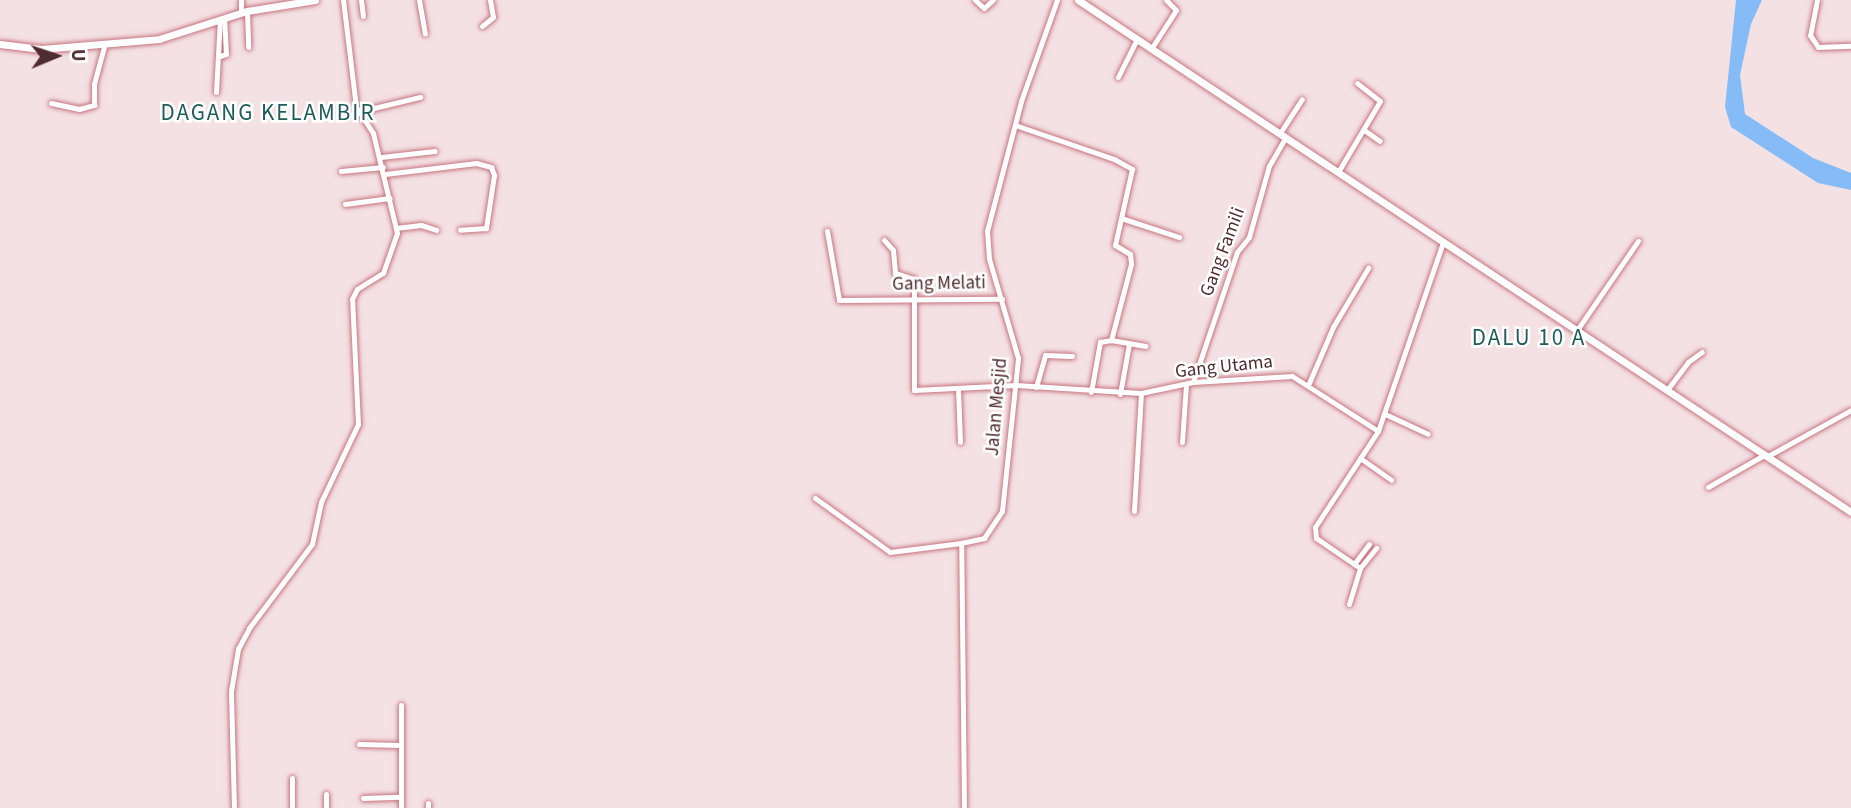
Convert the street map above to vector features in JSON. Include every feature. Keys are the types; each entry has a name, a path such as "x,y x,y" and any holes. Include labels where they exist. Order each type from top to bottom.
{"street":[{"path":"241,0 248,47"},
{"path":"0,44 34,49 164,38 244,12 314,0"},
{"path":"234,808 231,691 238,649 248,628 311,548 321,502 356,429 352,299 357,289 383,273 396,228 381,157 373,133 357,111 343,0"},
{"path":"361,0 363,16"},
{"path":"419,0 425,33"},
{"path":"482,26 492,18 490,0"},
{"path":"975,0 984,8 993,0"},
{"name":"Jalan Mesjid","path":"815,498 890,552 984,538 1002,511 1016,385 1017,343 986,239 1015,125 1057,0"},
{"path":"1078,0 1851,512"},
{"path":"1151,48 1176,10 1166,0"},
{"path":"1817,0 1810,35 1818,47 1851,46"},
{"path":"216,92 222,18"},
{"path":"1118,77 1137,39"},
{"path":"51,103 79,109 94,105 94,84 105,43"},
{"path":"1338,173 1380,99 1357,83"},
{"path":"357,111 420,97"},
{"name":"Gang Famili","path":"1193,382 1237,252 1249,237 1269,166 1302,99"},
{"path":"1015,125 1130,167 1132,183 1115,245 1130,254 1131,264 1111,340"},
{"path":"1364,130 1380,141"},
{"path":"381,157 435,151"},
{"path":"341,171 384,171 476,163 491,167 494,176 486,228 460,230"},
{"path":"345,204 390,198"},
{"path":"1124,219 1179,237"},
{"path":"396,228 421,225 436,230"},
{"name":"Gang Melati","path":"827,231 836,298 1002,299"},
{"path":"884,240 893,250 895,273 913,277 915,300"},
{"path":"1577,330 1637,241"},
{"path":"1357,566 1316,538 1314,530 1378,430 1443,242"},
{"path":"1309,383 1333,327 1368,268"},
{"name":"Gang Utama","path":"915,300 914,390 1016,385 1120,394 1141,393 1193,382 1285,376 1309,383 1378,430"},
{"path":"1090,392 1100,342 1111,340 1145,346"},
{"path":"1120,394 1129,344"},
{"path":"1667,390 1688,362 1702,352"},
{"path":"1036,387 1045,355 1072,356"},
{"path":"1182,442 1186,385"},
{"path":"958,389 960,442"},
{"path":"1134,511 1141,393"},
{"path":"1708,487 1851,410"},
{"path":"1385,414 1428,434"},
{"path":"1360,458 1391,480"},
{"path":"961,543 964,808"},
{"path":"1349,604 1357,566 1369,544"},
{"path":"1357,566 1376,548"},
{"path":"401,705 401,808"},
{"path":"359,744 401,745"},
{"path":"292,778 292,808"},
{"path":"326,794 326,808"},
{"path":"363,798 400,797"}],"water":[{"path":"1736,0 1762,0 1751,24 1740,75 1745,114 1813,158 1851,173 1851,190 1818,183 1731,127 1725,107"}],"district":[{"name":"DAGANG KELAMBIR","path":"268,113"},
{"name":"DALU 10 A","path":"1529,338"}]}
